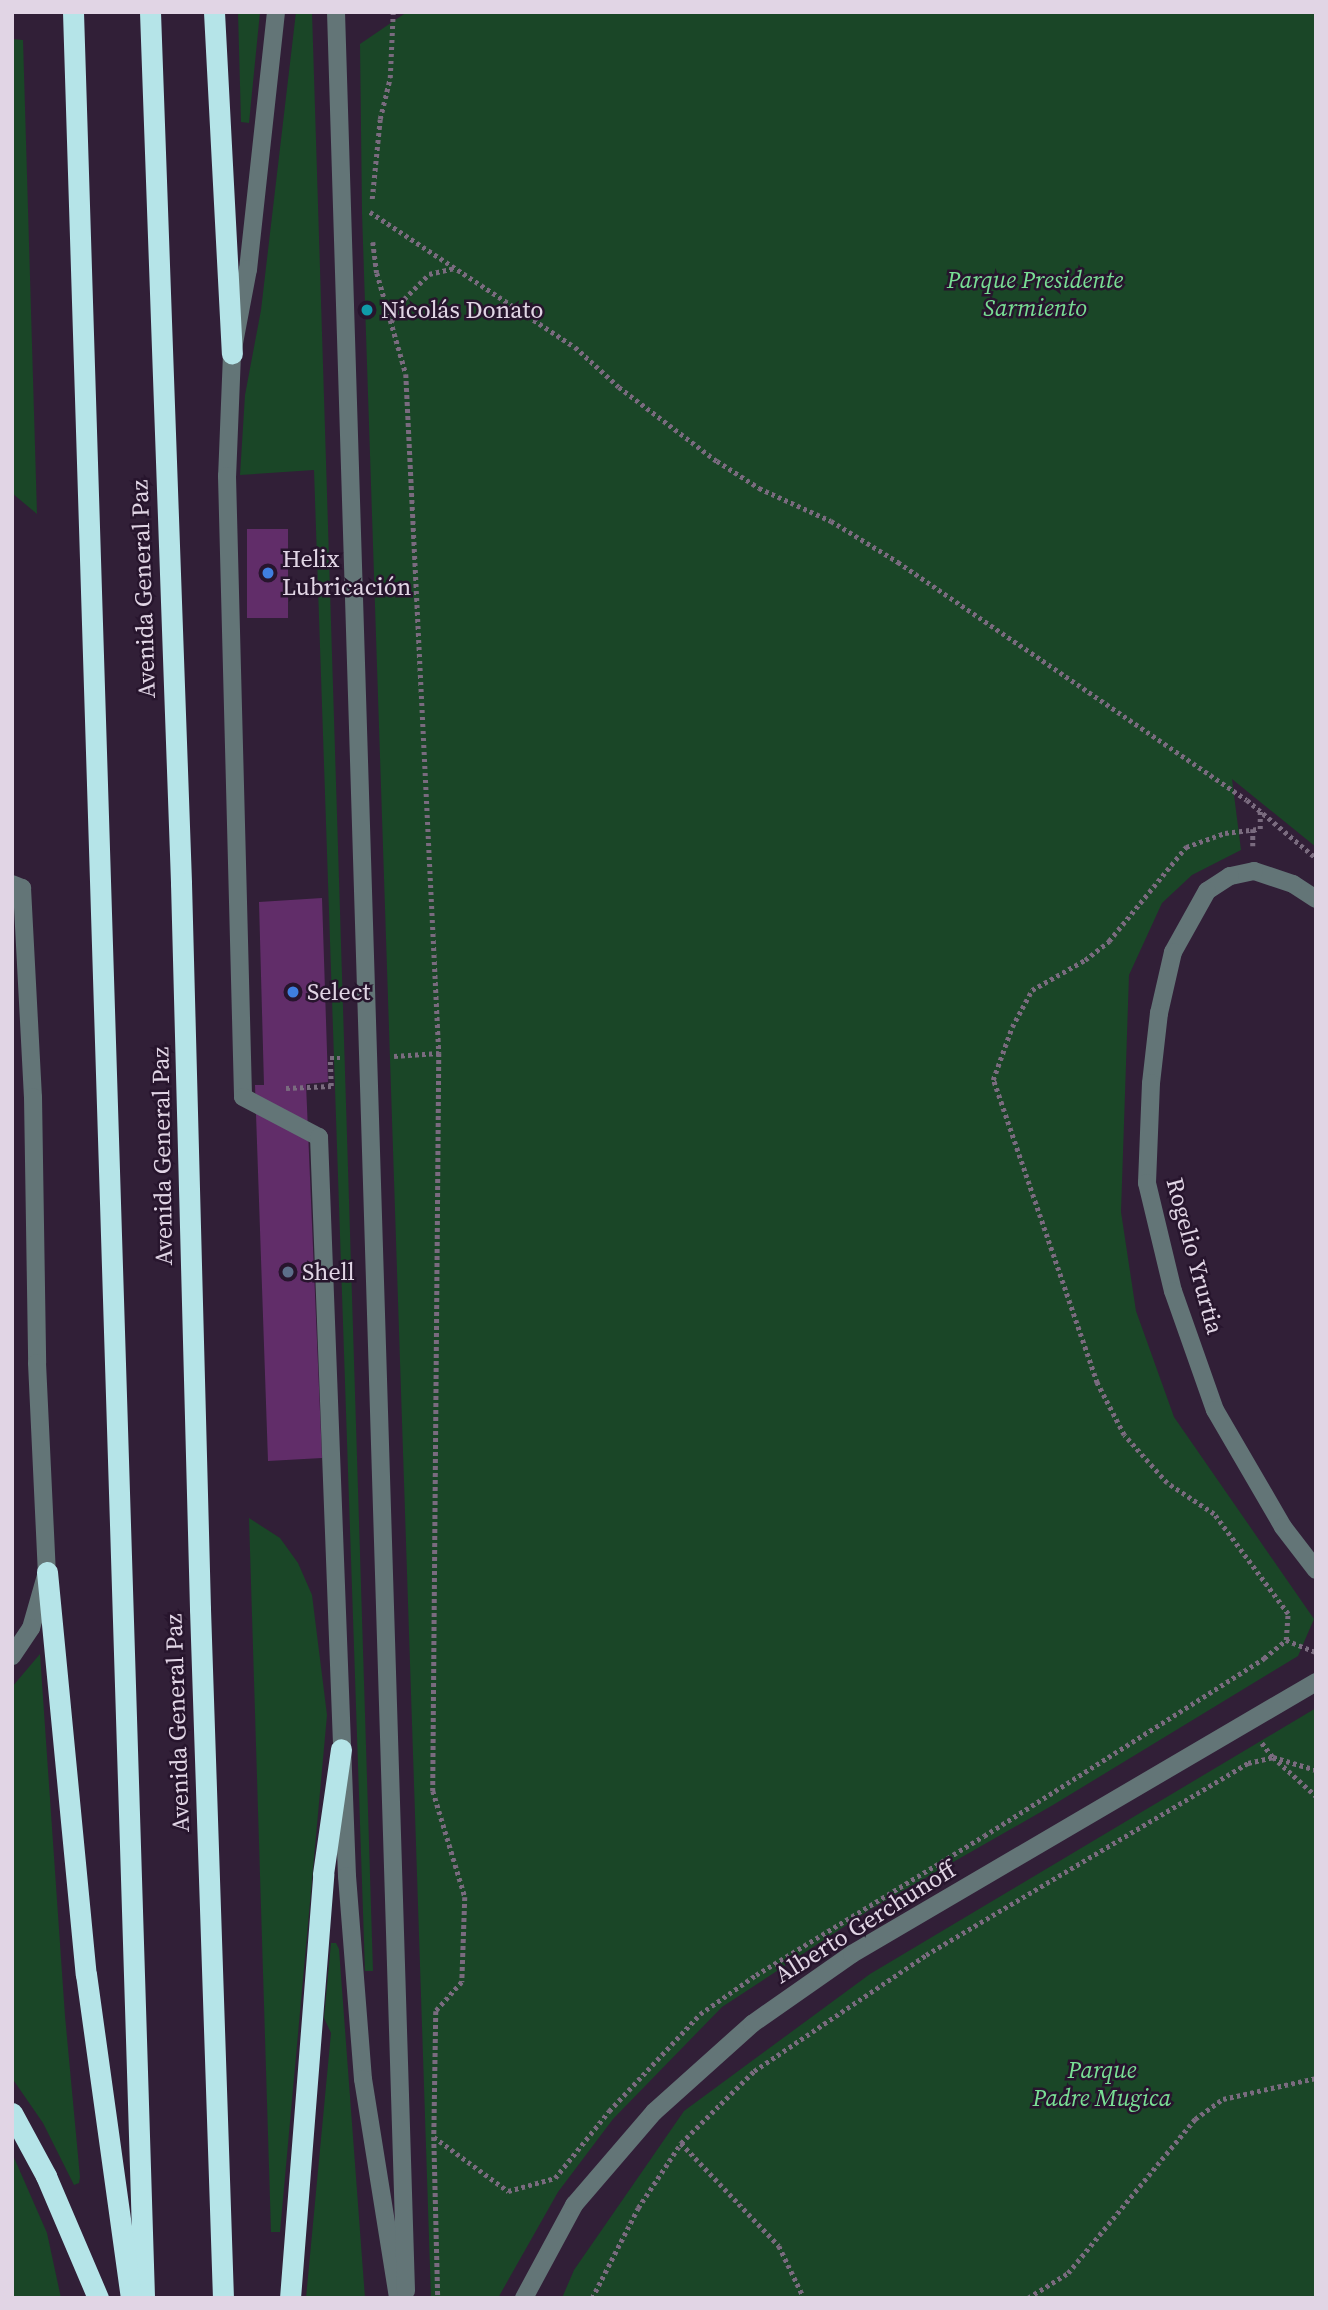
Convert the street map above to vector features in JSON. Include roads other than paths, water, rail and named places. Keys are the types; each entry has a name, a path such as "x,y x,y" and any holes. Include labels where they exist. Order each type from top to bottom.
{"highway":[{"name":"Avenida General Paz","path":"73,12 144,2298"},
{"name":"Avenida General Paz","path":"150,12 181,883 200,1609 223,2298"},
{"path":"214,12 232,355"},
{"path":"47,1572 86,1974 131,2298"},
{"path":"290,2298 320,1901 341,1749"},
{"path":"12,2113 46,2176 98,2298"}],"street":[{"path":"276,12 248,270 232,355 227,476 243,1097 318,1137 347,1876 363,2079 398,2298"},
{"path":"337,12 366,1057 406,2298"},
{"name":"Rogelio Yrurtia","path":"1316,899 1293,884 1254,871 1230,876 1207,891 1172,952 1158,1013 1151,1083 1147,1183 1173,1291 1215,1410 1283,1527 1316,1570"},
{"path":"12,884 22,888 28,999 37,1363 47,1572 31,1628 12,1656"},
{"name":"Alberto Gerchunoff","path":"524,2298 574,2205 654,2112 752,2024 852,1954 1316,1682"}],"place":[{"name":"Nicolás Donato","path":"367,310"},
{"name":"Helix Lubricación","path":"268,573"},
{"name":"Select","path":"293,992"},
{"name":"Shell","path":"288,1272"}],"park label":[{"name":"Parque Presidente Sarmiento","path":"1035,294"},
{"name":"Parque Padre Mugica","path":"1102,2084"}]}
